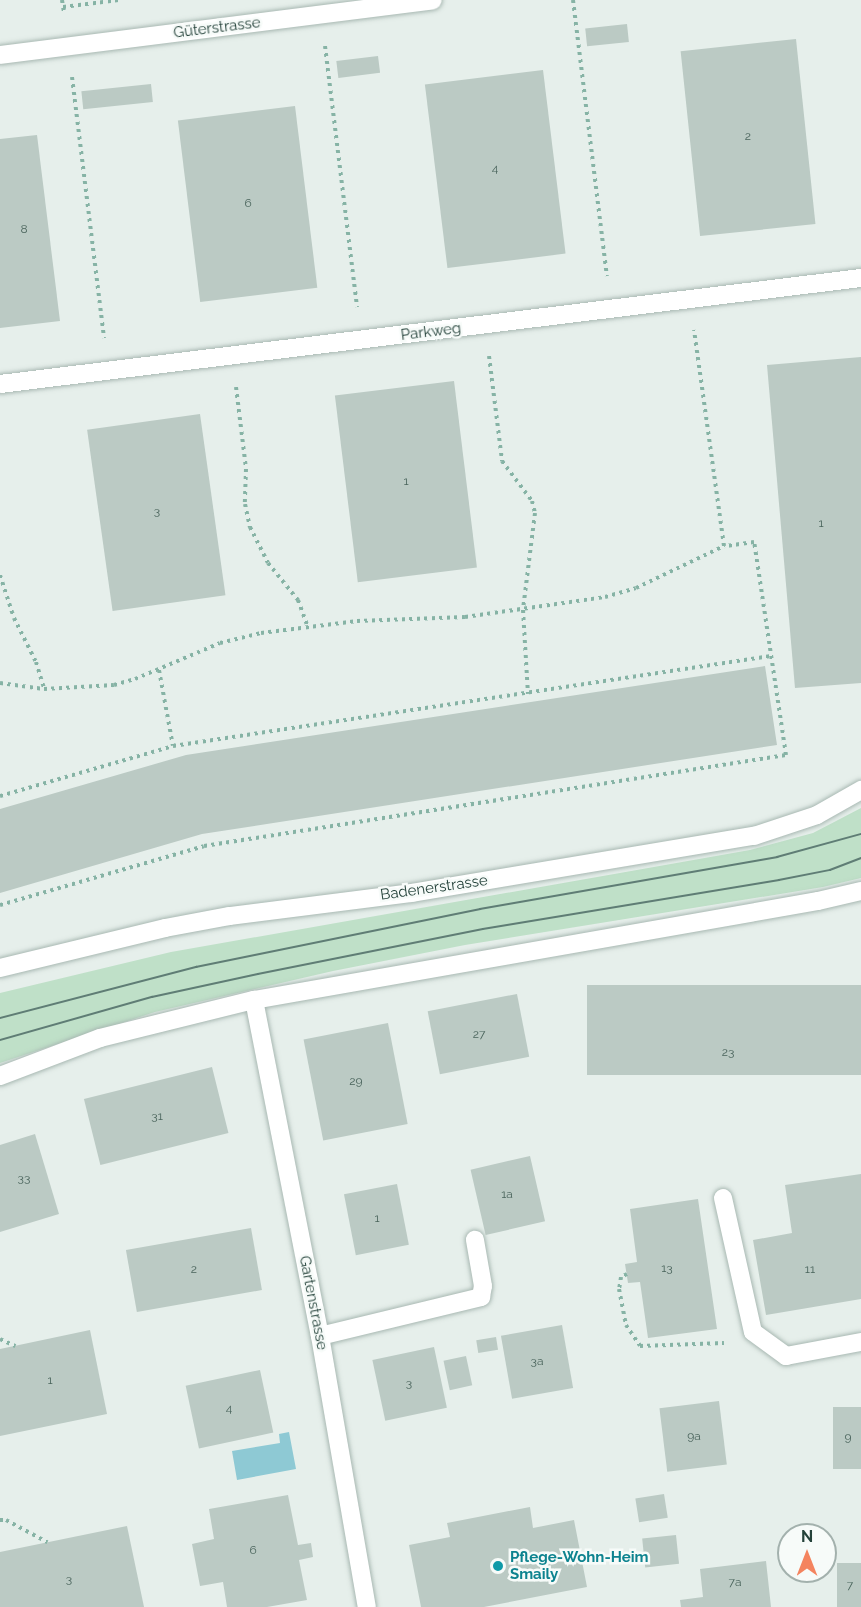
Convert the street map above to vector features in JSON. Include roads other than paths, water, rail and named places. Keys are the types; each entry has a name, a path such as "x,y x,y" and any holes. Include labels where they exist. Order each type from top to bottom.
{"main road":[{"name":"Güterstrasse","path":"0,55 433,0"},
{"name":"Parkweg","path":"0,384 861,278"},
{"name":"Badenerstrasse","path":"0,968 165,928 230,916 412,893 754,836 817,815 861,790"},
{"path":"0,1076 100,1038 254,1000 818,901 861,891"},
{"name":"Gartenstrasse","path":"254,1000 320,1336 367,1607"},
{"path":"723,1198 753,1332 786,1356 861,1342"},
{"path":"320,1336 481,1298 483,1286 475,1240"}],"water":[{"path":"289,1432 296,1469 237,1480 232,1451 280,1443 279,1434"}],"tram line":[{"path":"0,1018 196,967 480,909 777,857 861,834"},
{"path":"0,1040 152,997 258,974 483,929 779,880 830,870 861,858"}],"place":[{"name":"Pflege-Wohn-Heim Smaily","path":"498,1566"}]}
